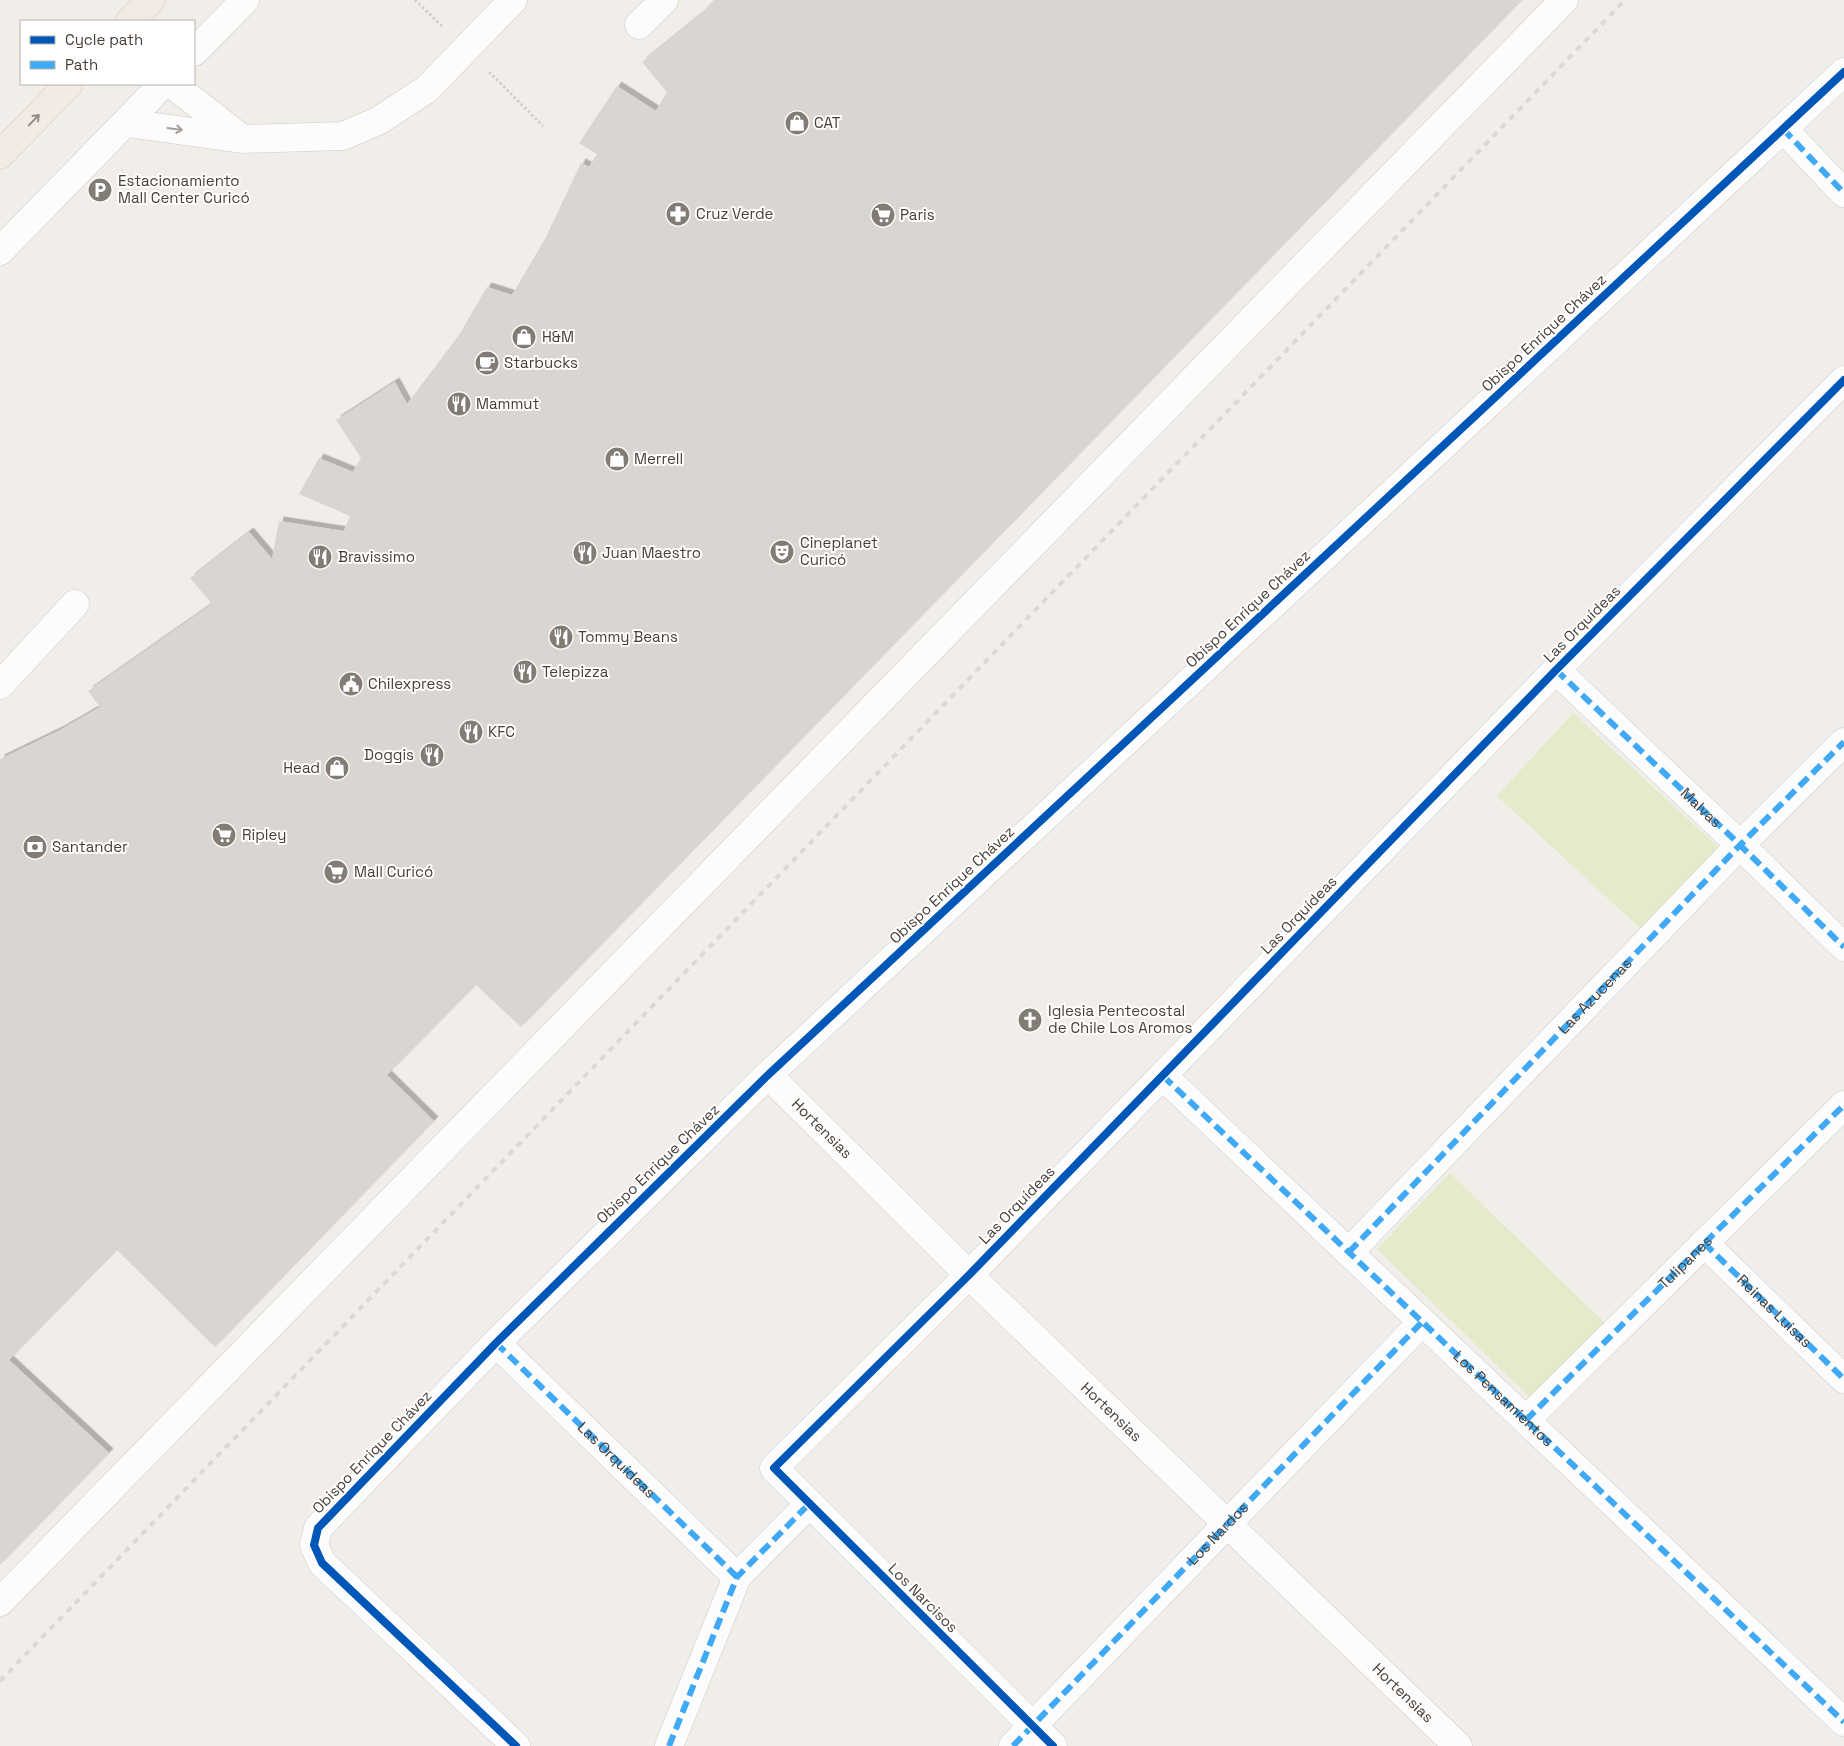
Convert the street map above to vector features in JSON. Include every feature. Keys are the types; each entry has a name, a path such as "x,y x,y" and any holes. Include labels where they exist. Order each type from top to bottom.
{"main road":[{"path":"131,20 151,0"},
{"path":"0,155 69,85"}],"street":[{"path":"195,51 245,0"},
{"path":"127,123 242,139 343,136 378,122 427,89 513,0"},
{"path":"639,25 664,0"},
{"path":"0,1602 1564,0"},
{"name":"Obispo Enrique Chávez","path":"516,1746 322,1563 314,1545 318,1528 496,1342 768,1075 1844,72"},
{"path":"0,251 162,85"},
{"path":"173,85 242,139"},
{"path":"1783,129 1844,192"},
{"name":"Las Orquídeas","path":"774,1468 969,1275 1556,670 1844,380"},
{"path":"3,675 76,604"},
{"name":"Malvas","path":"1556,670 1844,947"},
{"name":"Las Azucenas","path":"1349,1252 1740,845 1844,742"},
{"name":"Hortensias","path":"768,1075 969,1275 1458,1746"},
{"name":"Los Pensamientos","path":"1163,1076 1844,1722"},
{"name":"Tulipanes","path":"1526,1420 1844,1104"},
{"name":"Reinas Luisas","path":"1704,1243 1844,1379"},
{"name":"Los Nardos","path":"1013,1746 1422,1322"},
{"name":"Las Orquídeas","path":"496,1342 737,1577"},
{"name":"Los Narcisos","path":"774,1468 1053,1746"},
{"path":"669,1746 737,1577 809,1504"}],"green space":[{"path":"1573,713 1731,859 1655,942 1497,796"},
{"path":"1450,1173 1610,1328 1537,1404 1377,1249"}],"building":[{"name":"Mall Curicó","path":"714,0 1522,0 521,1027 476,985 387,1075 434,1121 215,1347 117,1250 9,1360 109,1453 0,1565 0,759 60,730 100,707 88,691 212,604 190,578 249,532 272,559 279,521 344,531 350,516 299,494 319,458 353,472 361,458 336,420 395,382 407,404 459,335 487,287 512,295 546,237 581,163 589,167 597,154 579,143 617,86 656,111 667,92 642,62 701,14"}],"railway":[{"path":"0,1681 1625,0"}],"marked path":[{"path":"1783,129 1844,193"},
{"path":"1556,670 1844,947"},
{"path":"1349,1252 1740,845 1844,742"},
{"path":"1163,1076 1844,1722"},
{"path":"1526,1420 1844,1105"},
{"path":"1704,1243 1844,1379"},
{"path":"1013,1746 1422,1322"},
{"path":"496,1343 737,1577"},
{"path":"669,1746 737,1577 809,1504"}],"cycle path":[{"path":"516,1746 322,1563 314,1545 318,1528 496,1343 768,1075 1844,72"},
{"path":"1053,1746 774,1468 969,1275 1556,670 1844,380"}],"place":[{"name":"CAT","path":"797,123"},
{"name":"Estacionamiento Mall Center Curicó","path":"100,190"},
{"name":"Cruz Verde","path":"678,214"},
{"name":"Paris","path":"883,215"},
{"name":"H&M","path":"524,337"},
{"name":"Starbucks","path":"487,363"},
{"name":"Mammut","path":"459,404"},
{"name":"Merrell","path":"617,459"},
{"name":"Cineplanet Curicó","path":"782,552"},
{"name":"Juan Maestro","path":"585,553"},
{"name":"Bravissimo","path":"320,557"},
{"name":"Tommy Beans","path":"561,637"},
{"name":"Telepizza","path":"525,672"},
{"name":"Chilexpress","path":"351,684"},
{"name":"KFC","path":"471,732"},
{"name":"Doggis","path":"432,755"},
{"name":"Head","path":"337,768"},
{"name":"Ripley","path":"224,835"},
{"name":"Santander","path":"35,847"},
{"name":"Mall Curicó","path":"336,872"},
{"name":"Iglesia Pentecostal de Chile Los Aromos","path":"1030,1020"}]}
